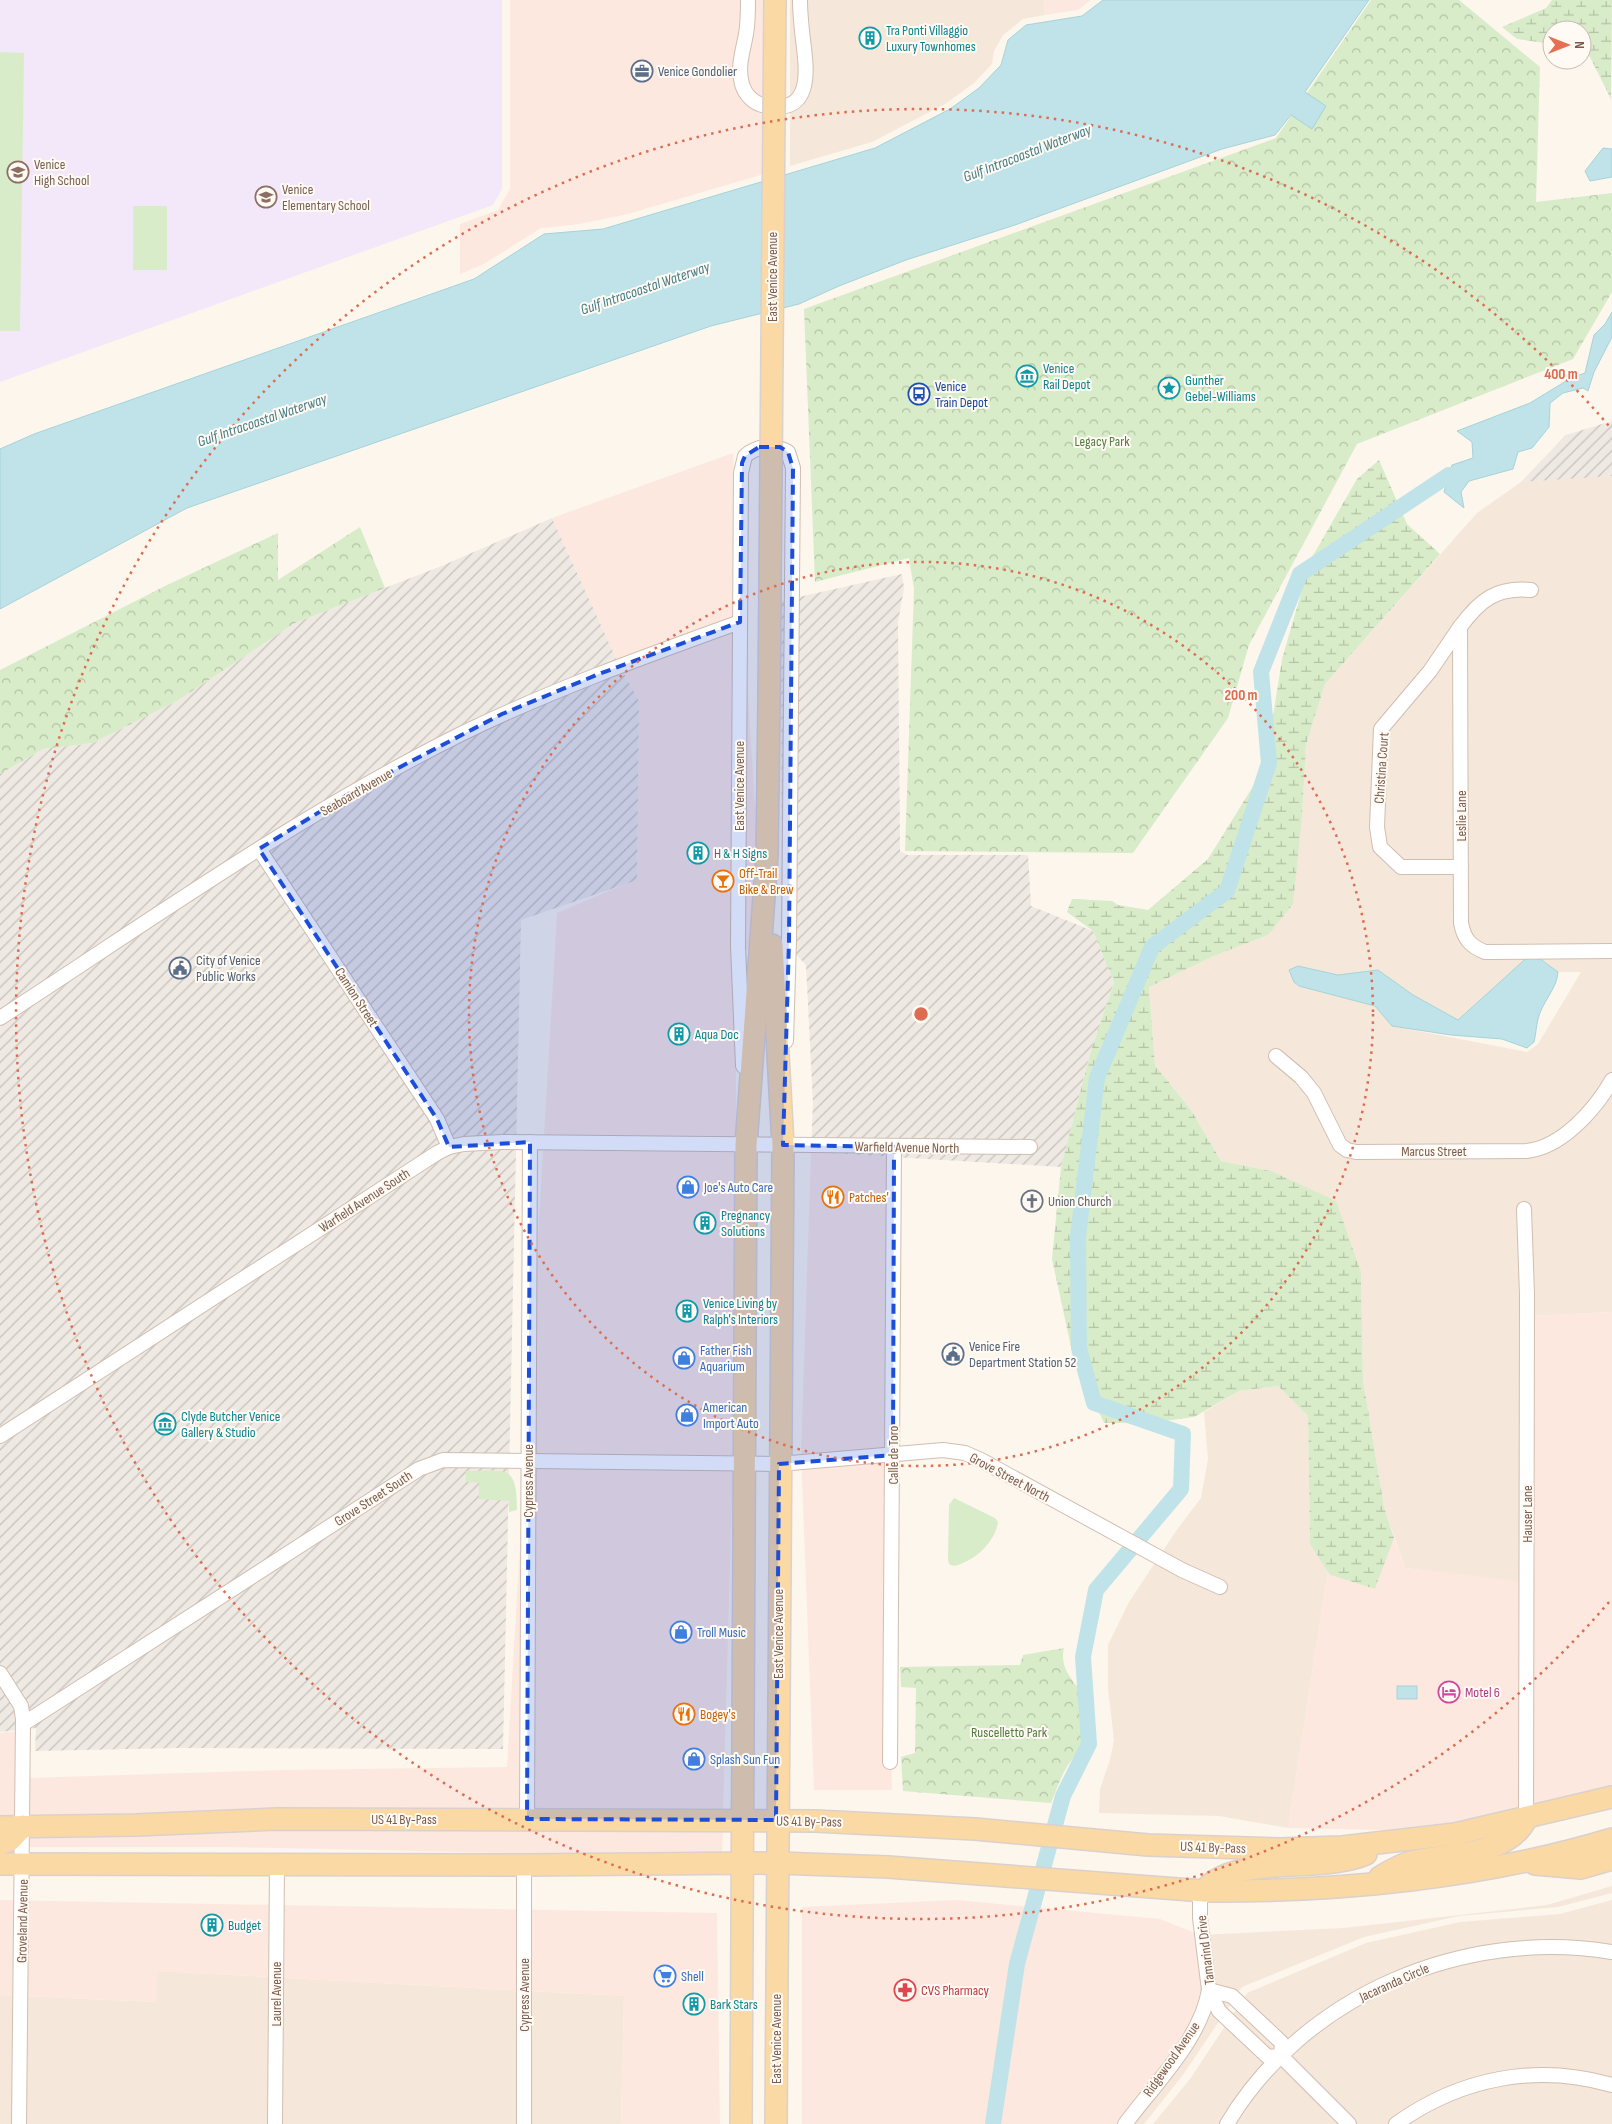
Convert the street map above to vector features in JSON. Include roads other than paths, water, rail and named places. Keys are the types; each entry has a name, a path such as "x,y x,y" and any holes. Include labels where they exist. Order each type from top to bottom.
{"main road":[{"name":"East Venice Avenue","path":"741,2124 746,1464 746,1145 767,855 775,0"},
{"name":"East Venice Avenue","path":"767,855 783,1145 776,1820 778,1862 776,2124"},
{"name":"US 41 By-Pass","path":"0,1826 277,1820 776,1820 877,1823 1148,1845 1280,1849 1386,1843 1455,1834 1612,1798"},
{"path":"1369,1884 1410,1862 1499,1845 1514,1836 1526,1819"},
{"path":"0,1844 10,1840 23,1826"},
{"path":"0,1864 524,1865 778,1862 888,1867 1204,1891 1268,1891 1369,1884 1446,1874 1514,1862 1612,1839"},
{"path":"1204,1891 1218,1878 1236,1871 1352,1860 1386,1843"},
{"path":"1514,1862 1581,1868 1612,1859"}],"street":[{"path":"748,0 747,25 740,68 742,83 747,94 754,101 764,106 779,107 796,99 806,80 807,64 800,0"},
{"name":"East Venice Avenue","path":"746,1145 738,946 742,464 745,456 759,447 780,447 788,452 793,468 790,940 783,1145"},
{"path":"1460,627 1474,608 1492,595 1507,590 1531,590"},
{"name":"Seaboard Avenue","path":"0,1018 260,849 352,792 502,714 599,674 740,622"},
{"name":"Christina Court","path":"1460,627 1430,671 1381,729 1377,827 1380,847 1401,867 1461,866"},
{"name":"Leslie Lane","path":"1460,627 1461,923 1468,942 1485,952 1612,951"},
{"name":"Camion Street","path":"260,849 437,1119 449,1147"},
{"name":"Marcus Street","path":"1276,1056 1301,1077 1314,1093 1340,1145 1347,1150 1356,1152 1526,1151 1542,1149 1554,1143 1594,1108 1612,1080"},
{"name":"Warfield Avenue South","path":"0,1436 449,1147 484,1143 530,1142 783,1145"},
{"name":"Cypress Avenue","path":"527,1820 530,1142"},
{"name":"Warfield Avenue North","path":"783,1145 1030,1147"},
{"name":"Calle de Toro","path":"890,1762 894,1456 894,1147"},
{"name":"Hauser Lane","path":"1524,1209 1527,1295 1526,1819"},
{"name":"Grove Street North","path":"780,1464 894,1456 943,1450 965,1453 1155,1555 1220,1587"},
{"name":"Grove Street South","path":"23,1721 419,1469 443,1460 780,1464"},
{"path":"0,1673 21,1706 23,1721"},
{"name":"Groveland Avenue","path":"20,2124 23,1721"},
{"name":"Laurel Avenue","path":"275,2124 277,1864"},
{"name":"Cypress Avenue","path":"524,1865 524,2124"},
{"name":"Tamarind Drive","path":"1204,1891 1200,1901 1200,1918 1209,1990 1220,2011 1268,2057 1281,2056 1349,2124"},
{"name":"Jacaranda Circle","path":"1227,2124 1244,2099 1281,2056 1305,2034 1343,2005 1411,1972 1455,1959 1493,1952 1612,1950"},
{"path":"1209,1990 1232,1996 1282,2043 1281,2056"},
{"name":"Ridgewood Avenue","path":"1125,2124 1191,2035 1203,2014 1209,1990"},
{"path":"1396,2124 1427,2105 1458,2090 1507,2076 1560,2075 1612,2085"}],"water":[{"name":"Gulf Intracoastal Waterway","path":"1103,0 1369,0 1305,92 1326,106 1312,129 1291,115 1275,135 1222,149 1015,225 906,260 799,304 711,326 187,508 0,609 0,449 34,434 474,279 544,234 603,229 875,148 950,109 979,88 1001,65 1008,40 1026,25 1082,16"},
{"path":"1603,148 1612,149 1612,177 1590,181 1585,171"},
{"path":"1612,312 1612,337 1594,372 1588,391 1583,388 1563,393 1550,403 1549,427 1532,448 1518,452 1513,469 1469,481 1461,492 1464,508 1444,492 1452,465 1473,458 1472,442 1457,431 1530,403 1571,378 1585,373 1594,335 1605,324"},
{"path":"1532,953 1558,972 1555,984 1540,1013 1534,1042 1527,1048 1502,1039 1451,1035 1392,1026 1375,1006 1299,986 1294,982 1289,970 1298,966 1338,975 1378,970 1413,995 1458,1020"},
{"path":"1397,1686 1417,1686 1417,1699 1397,1699"}],"waterway":[{"path":"993,2124 1017,1964 1063,1796 1089,1744 1083,1657 1096,1590 1181,1489 1183,1434 1094,1403 1079,1348 1078,1237 1097,1078 1152,947 1227,891 1269,763 1261,672 1300,574 1449,475"}],"place":[{"name":"Tra Ponti Villaggio Luxury Townhomes","path":"870,38"},
{"name":"Venice Gondolier","path":"642,71"},
{"name":"Venice High School","path":"18,172"},
{"name":"Venice Elementary School","path":"266,197"},
{"name":"Venice Rail Depot","path":"1027,376"},
{"name":"Gunther Gebel-Williams","path":"1169,388"},
{"name":"Venice Train Depot","path":"919,394"},
{"name":"H & H Signs","path":"698,853"},
{"name":"Off-Trail Bike & Brew","path":"723,881"},
{"name":"City of Venice Public Works","path":"180,968"},
{"name":"Aqua Doc","path":"679,1034"},
{"name":"Joe's Auto Care","path":"688,1187"},
{"name":"Patches'","path":"833,1197"},
{"name":"Union Church","path":"1032,1201"},
{"name":"Pregnancy Solutions","path":"705,1223"},
{"name":"Venice Living by Ralph's Interiors","path":"687,1311"},
{"name":"Venice Fire Department Station 52","path":"953,1354"},
{"name":"Father Fish Aquarium","path":"684,1358"},
{"name":"American Import Auto","path":"687,1415"},
{"name":"Clyde Butcher Venice Gallery & Studio","path":"165,1424"},
{"name":"Troll Music","path":"681,1632"},
{"name":"Motel 6","path":"1449,1692"},
{"name":"Bogey's","path":"684,1714"},
{"name":"Splash Sun Fun","path":"694,1759"},
{"name":"Budget","path":"212,1925"},
{"name":"Shell","path":"665,1976"},
{"name":"CVS Pharmacy","path":"905,1990"},
{"name":"Bark Stars","path":"694,2004"}],"park label":[{"name":"Legacy Park","path":"1102,441"},
{"name":"Ruscelletto Park","path":"1009,1732"}]}
